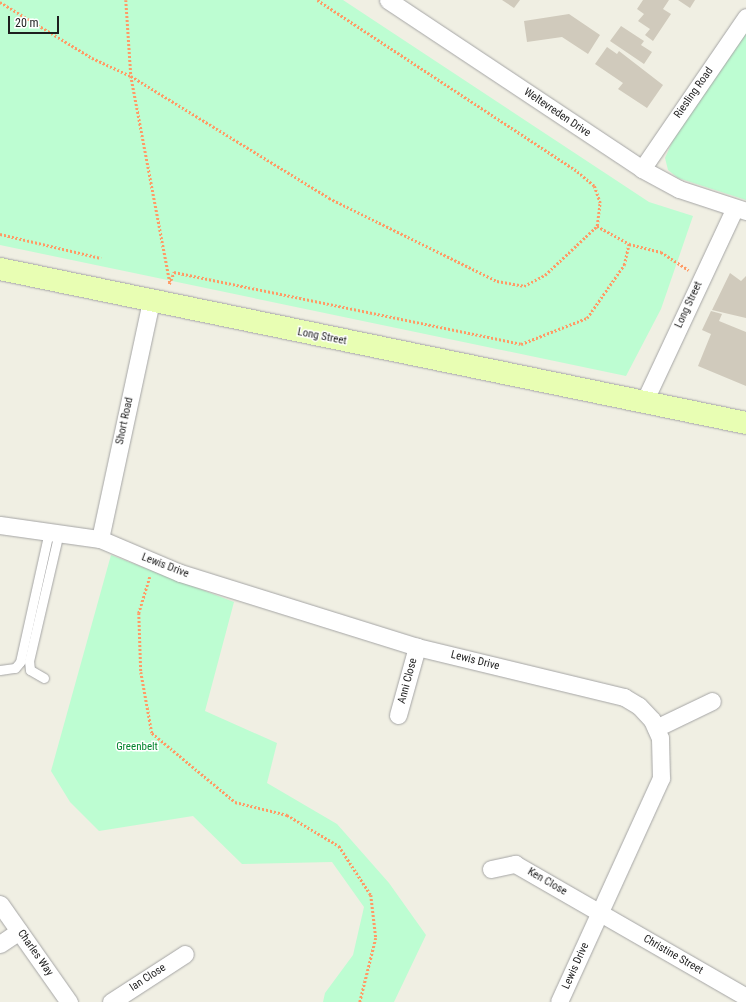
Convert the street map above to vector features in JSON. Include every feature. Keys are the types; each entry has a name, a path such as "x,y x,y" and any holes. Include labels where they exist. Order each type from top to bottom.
{"street":[{"name":"Weltevreden Drive","path":"388,0 642,169 679,189 740,210"},
{"name":"Riesling Road","path":"642,169 746,17"},
{"name":"Long Street","path":"644,402 702,275 740,210"},
{"name":"Long Street","path":"0,269 150,302 746,423"},
{"name":"Short Road","path":"100,539 150,302"},
{"name":"Lewis Drive","path":"0,525 54,531 100,539 155,563 417,647 624,698 639,706 656,728 662,757 661,778 559,1002"},
{"name":"Anni Close","path":"398,715 417,647"},
{"path":"656,728 712,701"},
{"name":"Ken Close","path":"491,869 514,864 599,913"},
{"name":"Charles Way","path":"0,904 69,1002"},
{"name":"Christine Street","path":"599,913 746,997"},
{"path":"0,944 19,931"},
{"name":"Ian Close","path":"112,1002 185,954"}],"lane":[{"path":"0,670 15,668 20,662 54,531"},
{"path":"44,678 30,670 29,661 54,531"}],"path":[{"path":"126,0 131,76 170,282"},
{"path":"0,2 92,58 131,76 329,198 510,285 524,286 545,275 597,226 600,203 594,186 576,171 317,0"},
{"path":"597,226 630,244 647,246 676,265 702,275"},
{"path":"0,234 101,258"},
{"path":"174,272 521,344 587,318 624,264 630,244"},
{"path":"155,563 139,613 141,672 152,733 235,802 287,815 339,846 371,895 376,938 360,1002"}],"green space":[{"path":"0,0 343,0 649,202 693,216 661,309 626,376 0,245"},
{"path":"746,30 746,200 678,178 668,170 665,158 673,140"},
{"name":"Greenbelt","path":"111,555 234,602 205,711 277,743 267,783 337,824 389,883 426,935 394,1002 323,1002 325,993 353,955 364,907 332,862 242,864 193,816 99,831 70,802 51,771"}],"building":[{"path":"502,0 520,0 514,8"},
{"path":"643,0 669,0 663,9 671,14 653,41 645,35 650,29 638,21 644,14 637,9"},
{"path":"678,0 695,0 690,8"},
{"path":"569,14 600,35 588,54 562,37 527,42 524,21"},
{"path":"621,26 644,41 641,45 652,52 644,64 610,41"},
{"path":"607,47 617,54 619,51 663,85 647,108 618,89 623,83 595,64"},
{"path":"730,273 741,281 746,276 746,318 712,310"},
{"path":"711,311 722,314 719,321 746,332 746,386 698,366 711,334 702,330"}]}
